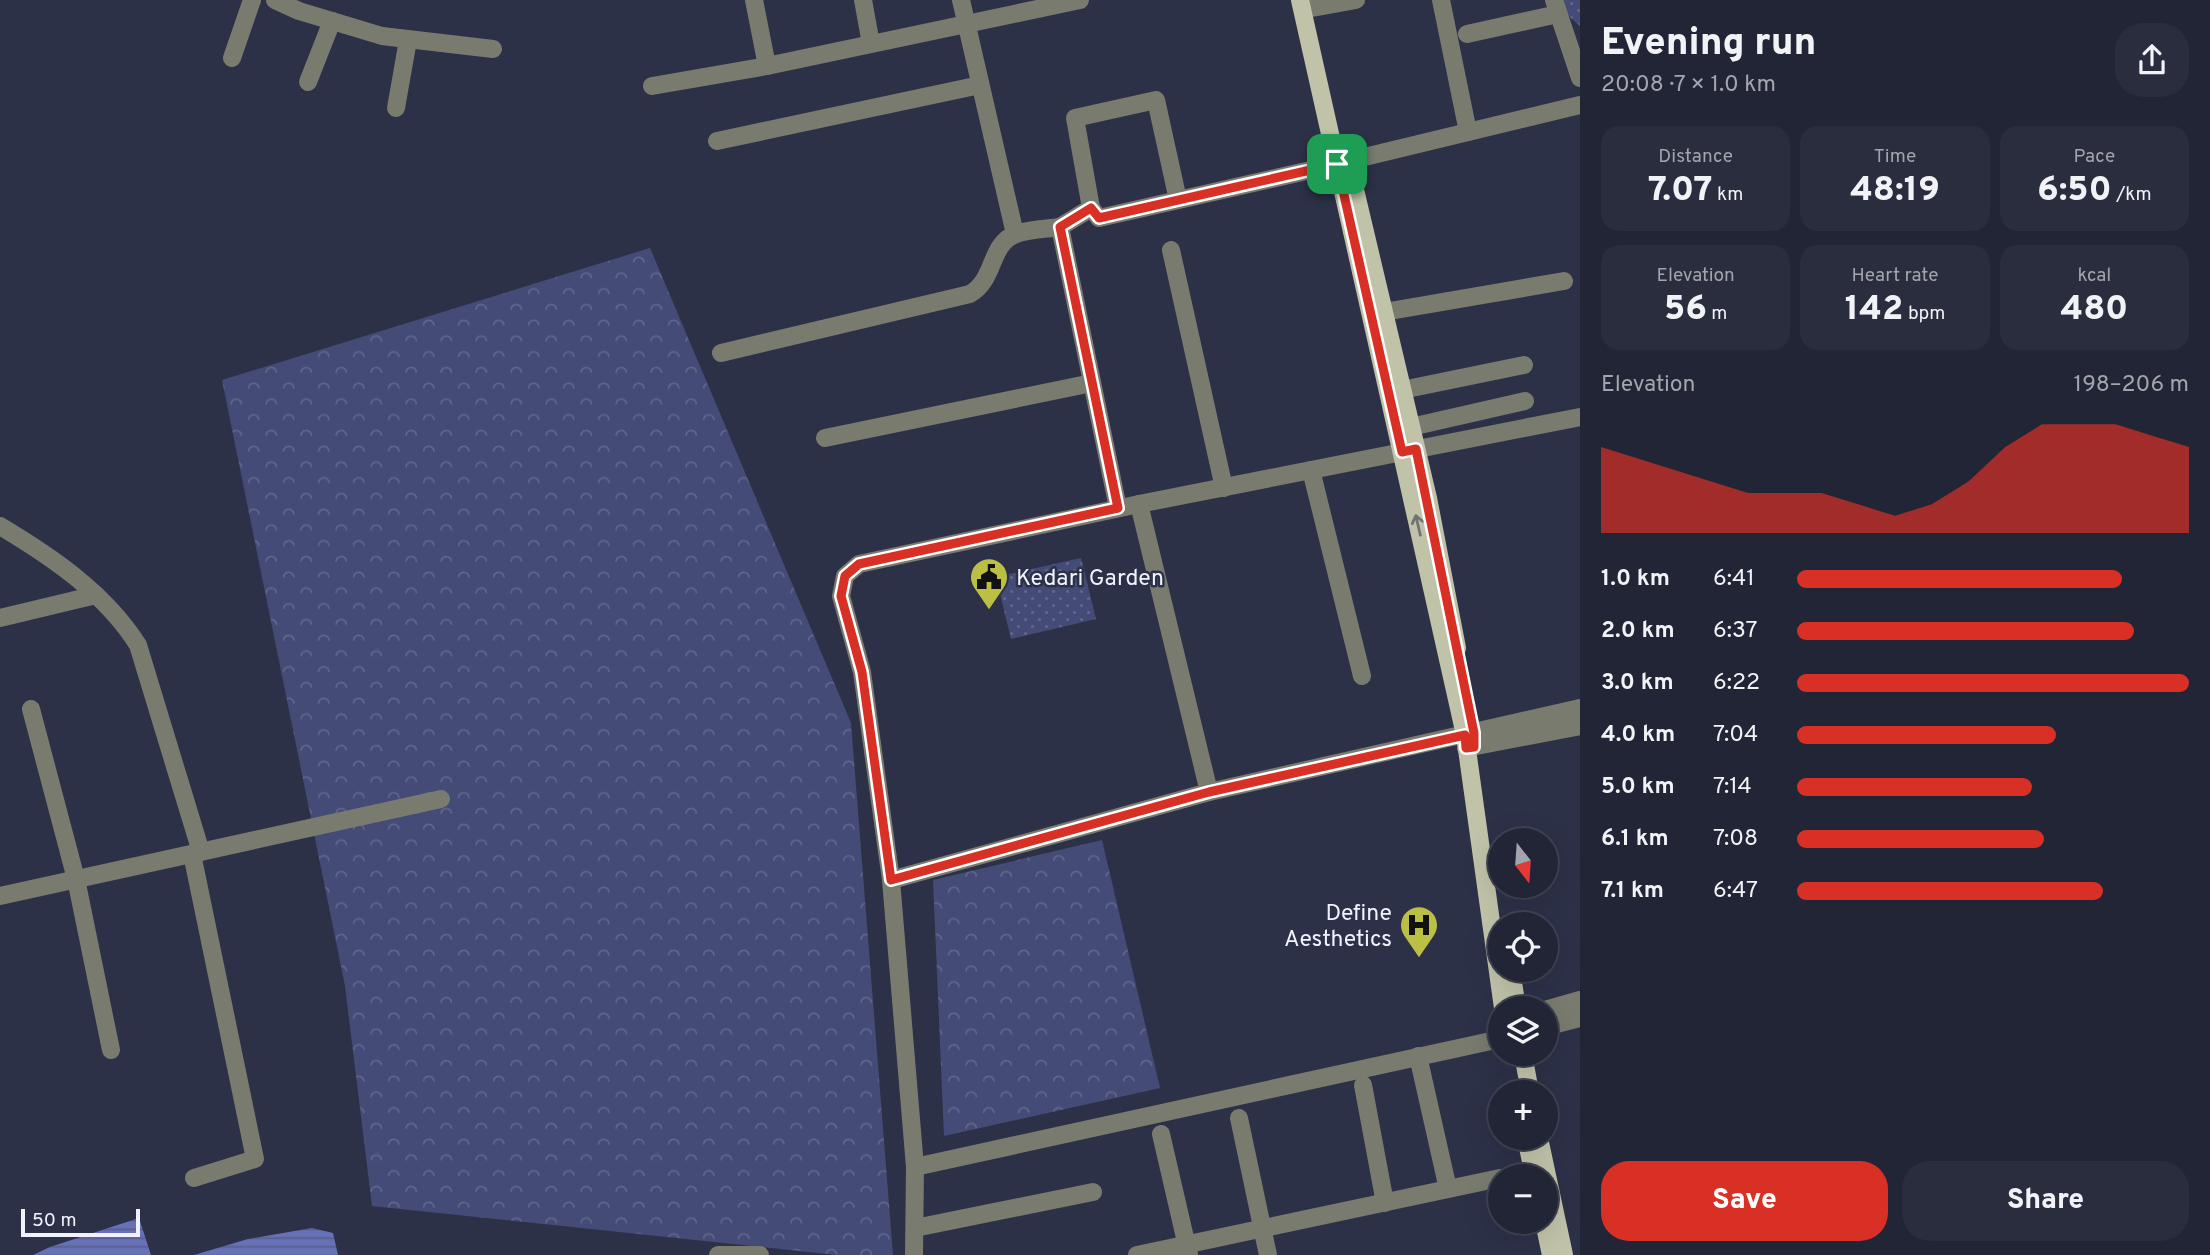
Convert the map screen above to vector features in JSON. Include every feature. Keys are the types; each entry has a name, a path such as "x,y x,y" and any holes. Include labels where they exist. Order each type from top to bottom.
{"main road":[{"path":"1307,3 1409,451 1470,741 1502,912"},
{"path":"1343,162 1384,312 1411,427 1409,451"},
{"path":"1470,741 1502,996"},
{"path":"1540,1150 1551,1254"},
{"path":"1547,1234 1551,1254"}],"street":[{"path":"232,58 252,0"},
{"path":"275,0 292,9 382,36 493,49"},
{"path":"754,0 767,66"},
{"path":"863,0 872,44"},
{"path":"961,0 1015,234"},
{"path":"652,86 767,66 1080,0"},
{"path":"1307,3 1356,0"},
{"path":"1441,0 1468,132"},
{"path":"1467,34 1556,7 1580,78"},
{"path":"308,82 332,21"},
{"path":"396,108 408,40"},
{"path":"717,141 980,85"},
{"path":"1178,200 1156,100 1075,118 1091,208 1099,218 1248,185 1580,105"},
{"path":"721,354 970,294 982,287 994,257 1003,244 1015,234 1060,227 1091,208"},
{"path":"1060,227 1118,508"},
{"path":"1171,250 1224,488"},
{"path":"1384,312 1564,281"},
{"path":"1402,390 1524,365"},
{"path":"825,438 1092,383"},
{"path":"1411,427 1525,401"},
{"path":"914,1255 915,1167 891,880 862,672 841,596 845,576 859,564 1118,508 1580,417"},
{"path":"1311,470 1362,676"},
{"path":"1139,504 1209,792"},
{"path":"0,526 41,550 96,595 122,619 138,645 196,853 255,1159 194,1178"},
{"path":"0,618 96,595"},
{"path":"1470,741 1580,708"},
{"path":"31,709 76,879 111,1050"},
{"path":"891,880 1209,792 1470,741 1580,726"},
{"path":"0,896 441,799"},
{"path":"1558,1006 1580,1000"},
{"path":"1558,1024 1580,1018"},
{"path":"915,1167 1488,1041"},
{"path":"1418,1056 1448,1189"},
{"path":"1363,1085 1385,1203"},
{"path":"1239,1118 1268,1255"},
{"path":"1161,1134 1188,1250"},
{"path":"1137,1255 1188,1250 1262,1229 1488,1181"},
{"path":"915,1228 1093,1192"},
{"path":"718,1255 760,1255"}],"green space":[{"path":"1559,0 1580,0 1580,26 1564,12"},
{"path":"650,248 851,723 893,1255 837,1255 372,1206 345,986 222,380"},
{"path":"1081,558 1096,619 1011,639 996,577"},
{"path":"1102,840 1160,1088 944,1136 933,880"}],"shaded area":[{"path":"139,1218 151,1255 33,1255 50,1247"},
{"path":"312,1228 333,1233 338,1255 194,1255 248,1239"}],"place":[{"name":"Kedari Garden","path":"989,611"},
{"name":"Define Aesthetics","path":"1419,959"}],"route":[{"path":"1337,164 1402,452 1416,449 1428,498 1474,733 1474,747 1466,748 1465,735 1209,792 891,880 862,672 841,596 845,576 859,564 1118,508 1060,227 1091,208 1099,218 1337,164"}]}
